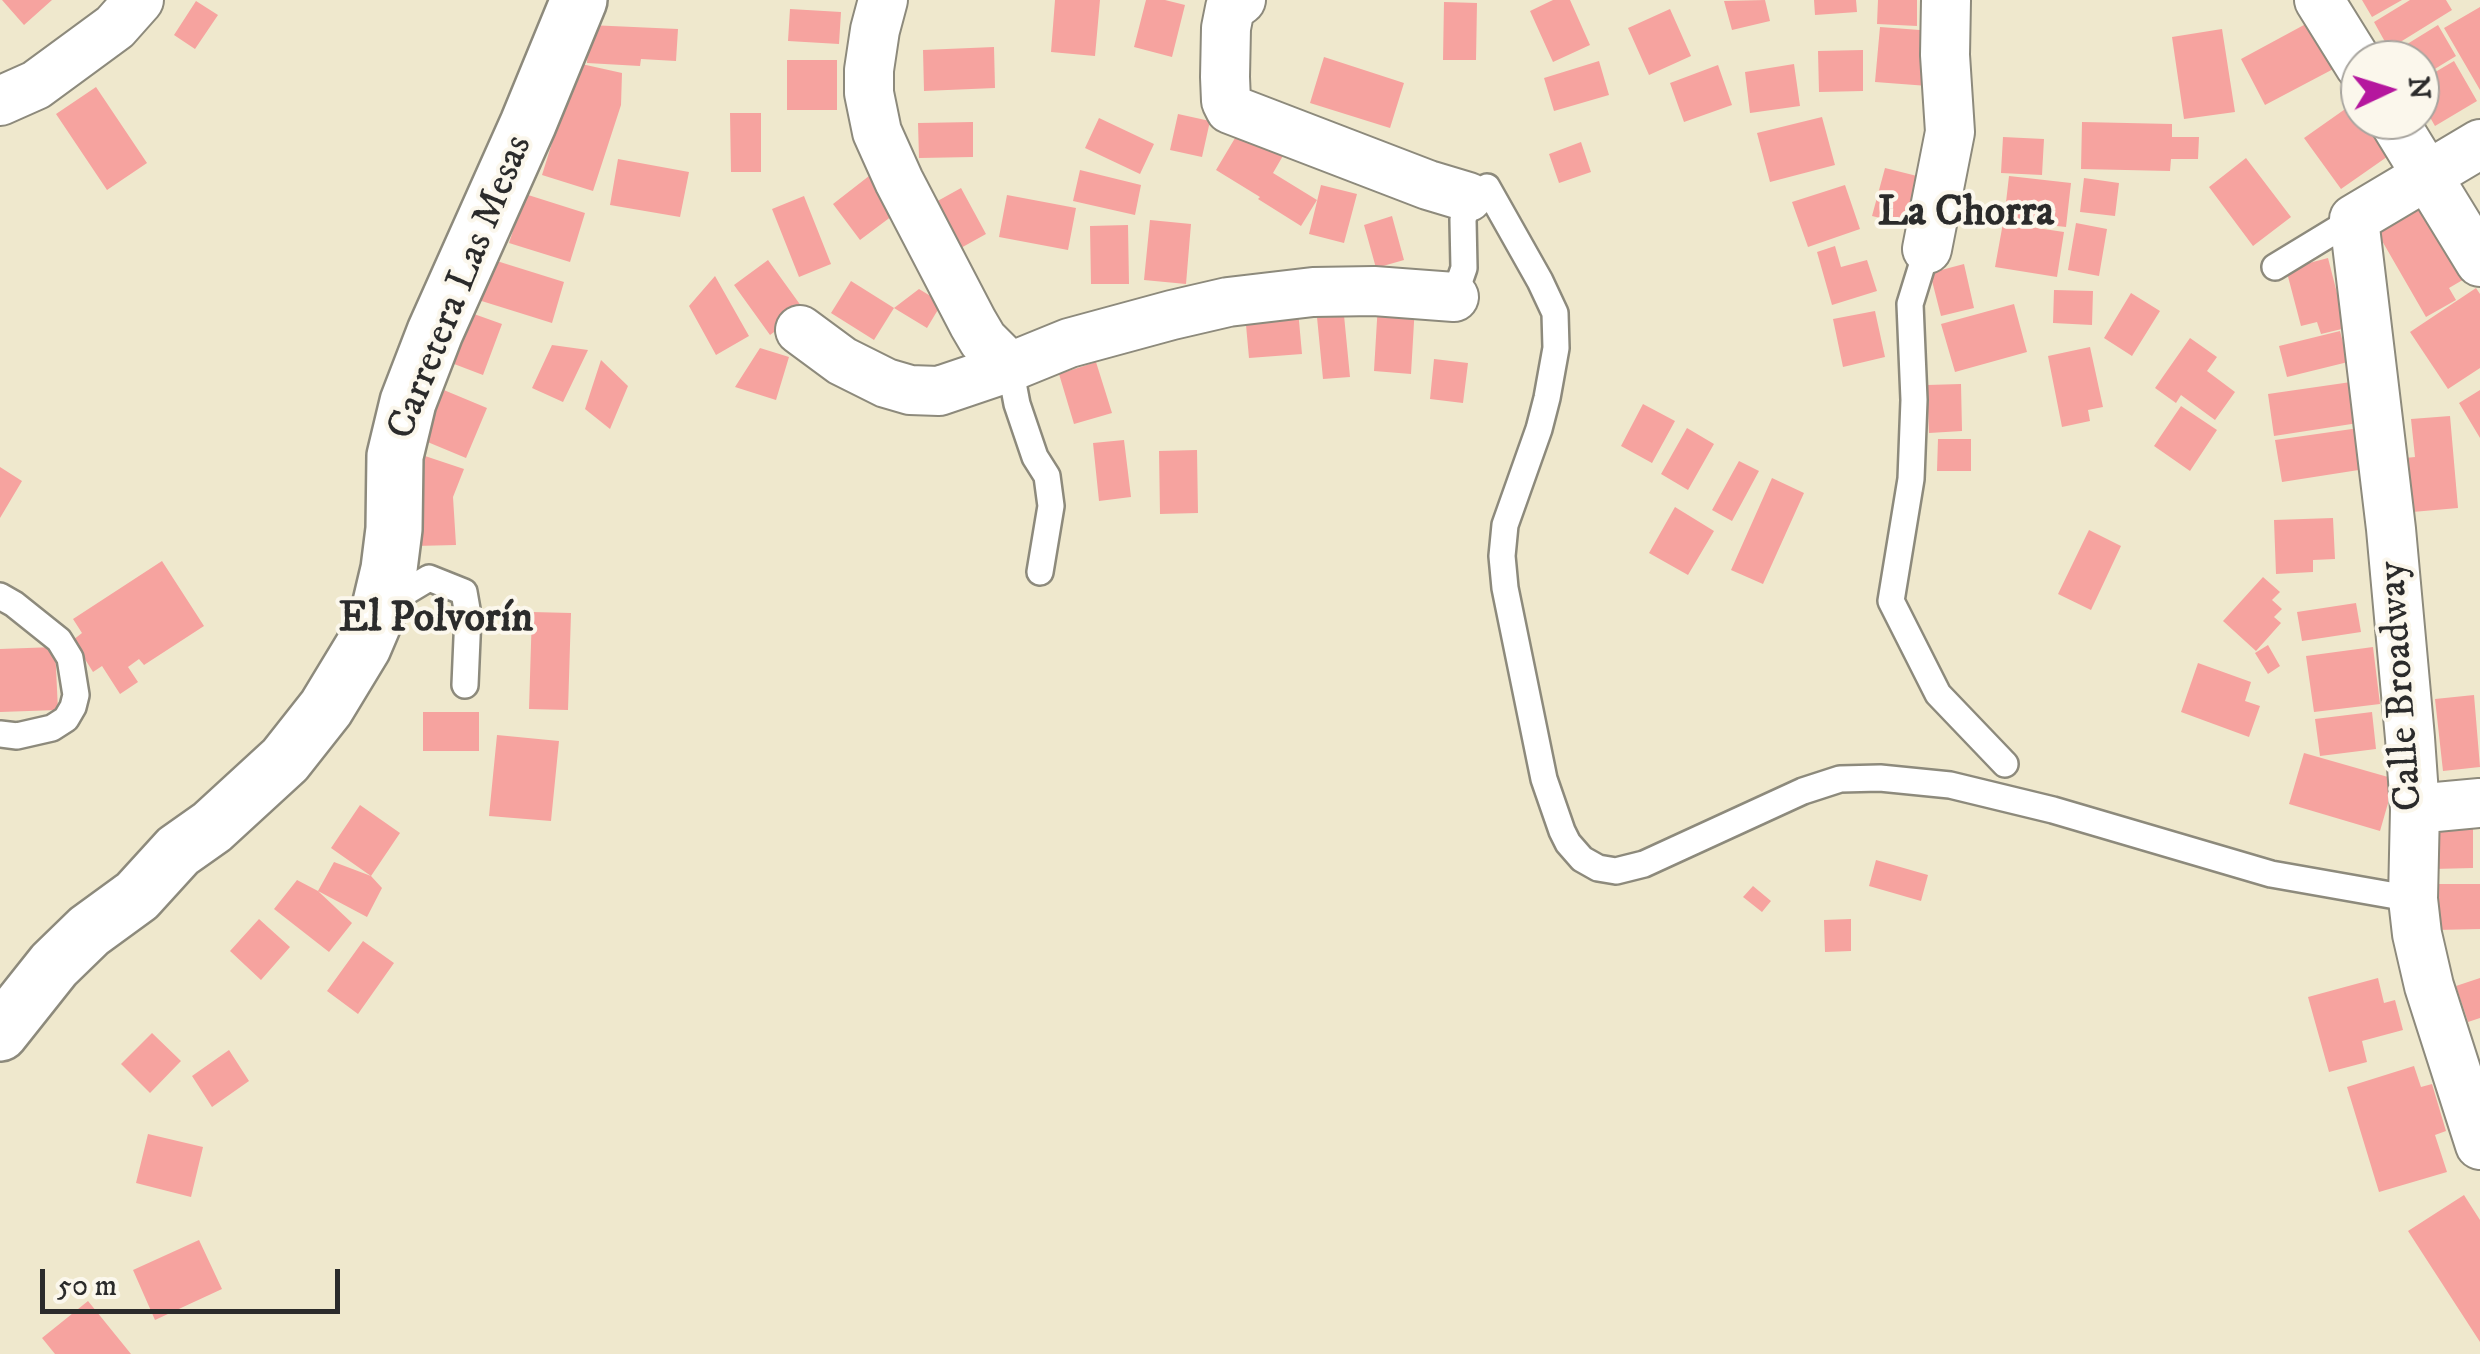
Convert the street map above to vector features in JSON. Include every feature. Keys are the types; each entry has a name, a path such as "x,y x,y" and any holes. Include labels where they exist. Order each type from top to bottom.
{"street":[{"path":"0,101 36,85 115,26 139,0"},
{"name":"Carretera Las Mesas","path":"0,1033 88,931 137,896 178,852 212,827 285,760 326,708 363,647 380,608 394,529 395,456 408,402 579,0"},
{"path":"883,0 869,70 877,132 898,181 973,323 983,340 1010,367"},
{"path":"1241,0 1230,8 1226,28 1224,77 1230,110 1428,185 1478,192"},
{"path":"1926,249 1950,132 1946,0"},
{"path":"2319,0 2344,40"},
{"path":"2405,140 2480,262"},
{"path":"2354,218 2480,144"},
{"name":"Calle Broadway","path":"2354,218 2391,529 2415,808 2413,899 2417,934 2429,986 2480,1145"},
{"path":"800,330 842,361 886,383 910,390 939,391 1070,343 1228,302 1313,292 1454,298"},
{"path":"2415,808 2480,803"}],"lane":[{"path":"1454,298 1464,268 1463,220 1478,192 1540,281 1555,313 1556,348 1547,398 1505,525 1502,556 1544,779 1568,843 1582,858 1598,868 1616,871 1644,864 1804,791 1840,778 1880,778 1950,785 2053,810 2271,874 2413,899"},
{"path":"2275,267 2354,218"},
{"path":"1926,249 1910,304 1914,400 1910,479 1891,601 1938,694 2005,764"},
{"path":"1010,367 1017,404 1035,457 1047,476 1051,506 1040,572"},
{"path":"380,608 429,578 464,592 468,615 465,684"},
{"path":"0,596 59,640 70,658 76,695 66,719 52,728 18,736 0,734"}],"building":[{"path":"2,0 52,0 24,25"},
{"path":"1055,0 1100,0 1095,56 1051,52"},
{"path":"1146,0 1185,5 1172,57 1134,47"},
{"path":"1553,0 1570,0 1590,45 1553,62 1530,11"},
{"path":"1765,0 1770,21 1732,30 1724,1"},
{"path":"1814,0 1856,0 1857,12 1815,15"},
{"path":"1878,0 1917,0 1917,26 1877,24"},
{"path":"2362,0 2402,0 2372,17"},
{"path":"2410,0 2446,0 2452,10 2404,40 2384,40 2374,22"},
{"path":"196,1 218,15 195,49 174,35"},
{"path":"1444,2 1477,3 1476,60 1443,60"},
{"path":"2480,7 2480,90 2444,28"},
{"path":"790,9 841,12 839,44 788,41"},
{"path":"1670,9 1691,56 1649,75 1628,28"},
{"path":"2315,19 2339,66 2265,105 2241,59"},
{"path":"589,25 678,29 676,61 641,59 640,66 587,63"},
{"path":"2438,25 2456,56 2440,66 2440,40 2414,40"},
{"path":"1880,27 1933,31 1928,86 1875,82"},
{"path":"2222,29 2235,112 2184,119 2172,37"},
{"path":"994,47 995,88 924,91 923,50"},
{"path":"1863,50 1863,91 1819,92 1818,51"},
{"path":"1324,57 1404,83 1390,128 1310,103"},
{"path":"787,60 837,60 837,110 787,110"},
{"path":"1599,61 1609,95 1554,111 1544,78"},
{"path":"2454,61 2477,101 2440,123 2440,69"},
{"path":"577,63 622,73 621,105 593,191 542,175"},
{"path":"1794,64 1800,106 1750,113 1745,72"},
{"path":"1718,65 1732,105 1684,122 1670,83"},
{"path":"96,87 147,163 107,190 56,114"},
{"path":"730,113 761,113 761,172 731,172"},
{"path":"2340,113 2340,140 2386,140 2394,152 2341,189 2304,138"},
{"path":"1178,114 1210,121 1202,157 1170,150"},
{"path":"1822,117 1835,165 1770,182 1757,133"},
{"path":"1099,118 1154,144 1140,174 1085,148"},
{"path":"973,122 973,157 919,158 918,123"},
{"path":"2082,122 2172,124 2172,137 2199,137 2198,159 2171,159 2170,171 2081,169"},
{"path":"1241,128 1284,154 1273,173 1317,200 1301,226 1216,170"},
{"path":"2003,137 2044,139 2042,175 2001,173"},
{"path":"1581,142 1591,172 1559,183 1549,154"},
{"path":"2246,158 2291,217 2253,246 2209,187"},
{"path":"618,159 689,172 680,217 610,205"},
{"path":"1885,168 1925,178 1913,226 1872,216"},
{"path":"1080,170 1141,185 1135,215 1073,201"},
{"path":"869,176 896,213 860,240 833,204"},
{"path":"2009,176 2071,183 2066,227 2004,220"},
{"path":"2084,178 2119,183 2115,216 2080,212"},
{"path":"1321,185 1357,194 1344,243 1309,234"},
{"path":"1845,185 1860,229 1808,247 1792,202"},
{"path":"961,188 986,234 959,249 934,203"},
{"path":"2415,193 2466,278 2449,288 2456,300 2426,317 2370,220"},
{"path":"525,194 585,213 570,262 509,243"},
{"path":"1007,195 1076,208 1068,250 999,237"},
{"path":"804,196 831,264 799,277 772,209"},
{"path":"1392,216 1404,260 1376,268 1364,225"},
{"path":"1150,220 1191,224 1186,284 1144,280"},
{"path":"2003,223 2064,232 2057,277 1995,267"},
{"path":"2076,223 2107,229 2099,276 2068,270"},
{"path":"1128,225 1129,284 1091,284 1090,226"},
{"path":"1835,246 1841,267 1867,260 1877,291 1832,305 1817,252"},
{"path":"484,257 564,282 552,323 472,298"},
{"path":"2328,258 2346,328 2321,334 2317,322 2301,326 2286,269"},
{"path":"768,260 804,310 770,335 734,285"},
{"path":"1964,264 1974,308 1941,316 1930,273"},
{"path":"715,276 749,336 716,355 689,306"},
{"path":"851,281 894,308 874,340 831,313"},
{"path":"2476,288 2480,294 2480,368 2448,389 2410,332"},
{"path":"919,289 942,303 927,328 894,308"},
{"path":"2054,290 2093,291 2092,325 2053,323"},
{"path":"2131,293 2160,311 2132,356 2104,338"},
{"path":"1378,303 1415,305 1411,374 1374,371"},
{"path":"2014,304 2027,352 1955,372 1941,324"},
{"path":"1343,305 1350,377 1323,379 1316,307"},
{"path":"460,309 502,324 483,375 441,359"},
{"path":"1298,310 1302,354 1249,358 1245,314"},
{"path":"1875,311 1885,357 1843,367 1833,319"},
{"path":"2340,331 2348,362 2287,377 2279,346"},
{"path":"2190,338 2217,357 2207,371 2235,392 2215,420 2181,395 2176,403 2155,388"},
{"path":"552,345 588,350 563,402 532,388"},
{"path":"2090,347 2103,407 2088,410 2090,421 2062,427 2048,356"},
{"path":"760,348 789,357 776,400 735,387"},
{"path":"1434,359 1468,363 1463,403 1430,399"},
{"path":"601,360 628,386 610,429 585,409"},
{"path":"1096,362 1112,413 1074,424 1059,374"},
{"path":"2351,382 2358,423 2274,436 2268,394"},
{"path":"1961,384 1962,431 1929,433 1927,385"},
{"path":"439,388 487,408 466,458 418,438"},
{"path":"2480,390 2480,438 2459,403"},
{"path":"1643,404 1675,421 1652,463 1621,446"},
{"path":"2181,406 2217,430 2190,471 2154,446"},
{"path":"2450,416 2458,508 2401,513 2395,459 2415,457 2411,419"},
{"path":"1687,428 1714,444 1688,490 1661,474"},
{"path":"2359,428 2365,469 2282,482 2275,440"},
{"path":"1938,439 1971,439 1971,471 1937,471"},
{"path":"1124,440 1131,497 1099,501 1093,443"},
{"path":"1197,450 1198,513 1160,514 1159,451"},
{"path":"410,451 464,469 453,497 456,545 415,546"},
{"path":"1739,461 1759,471 1732,521 1712,510"},
{"path":"0,467 22,481 0,518"},
{"path":"1772,478 1804,493 1763,584 1731,570"},
{"path":"1675,507 1714,531 1688,575 1649,553"},
{"path":"2333,518 2335,559 2313,560 2313,572 2276,574 2274,520"},
{"path":"2089,530 2121,546 2091,610 2058,594"},
{"path":"162,561 204,626 144,665 139,659 128,667 138,682 120,694 102,666 93,672 73,640 82,633 73,619"},
{"path":"2263,577 2280,592 2272,600 2282,609 2274,617 2281,623 2256,651 2223,621"},
{"path":"2356,603 2361,632 2302,641 2297,612"},
{"path":"532,612 571,613 568,710 529,709"},
{"path":"2268,645 2280,666 2268,674 2255,653"},
{"path":"55,647 58,710 0,712 0,649"},
{"path":"2373,647 2380,704 2314,712 2306,656"},
{"path":"2198,663 2251,682 2245,701 2260,706 2249,737 2181,712"},
{"path":"2474,695 2480,767 2443,771 2435,699"},
{"path":"423,712 479,712 479,751 423,751"},
{"path":"2372,712 2376,749 2320,756 2315,719"},
{"path":"497,735 559,741 551,821 489,816"},
{"path":"2304,753 2395,779 2380,831 2289,804"},
{"path":"360,805 400,833 371,876 331,848"},
{"path":"2473,826 2473,868 2433,869 2432,827"},
{"path":"1876,860 1928,875 1921,901 1869,886"},
{"path":"334,862 371,876 382,888 367,917 318,891"},
{"path":"297,880 318,891 352,923 329,952 274,909"},
{"path":"2435,884 2480,884 2480,929 2436,930"},
{"path":"1753,886 1771,901 1762,912 1743,897"},
{"path":"259,919 290,947 261,980 230,951"},
{"path":"1851,919 1851,951 1825,952 1824,920"},
{"path":"363,941 394,963 358,1014 327,991"},
{"path":"2378,978 2384,1003 2395,1000 2403,1030 2362,1041 2367,1062 2329,1072 2308,997"},
{"path":"2480,978 2480,1018 2468,1022 2456,986"},
{"path":"152,1033 181,1061 150,1093 121,1064"},
{"path":"229,1050 249,1081 212,1107 192,1076"},
{"path":"2414,1066 2421,1087 2432,1084 2446,1131 2435,1135 2447,1172 2379,1192 2347,1087"},
{"path":"148,1134 203,1147 191,1197 136,1183"},
{"path":"2464,1195 2480,1220 2480,1342 2408,1231"},
{"path":"199,1240 222,1289 155,1320 133,1270"},
{"path":"88,1301 131,1354 55,1354 42,1338"}],"district":[{"name":"La Chorra","path":"1966,215"},
{"name":"El Polvorín","path":"436,621"}]}
